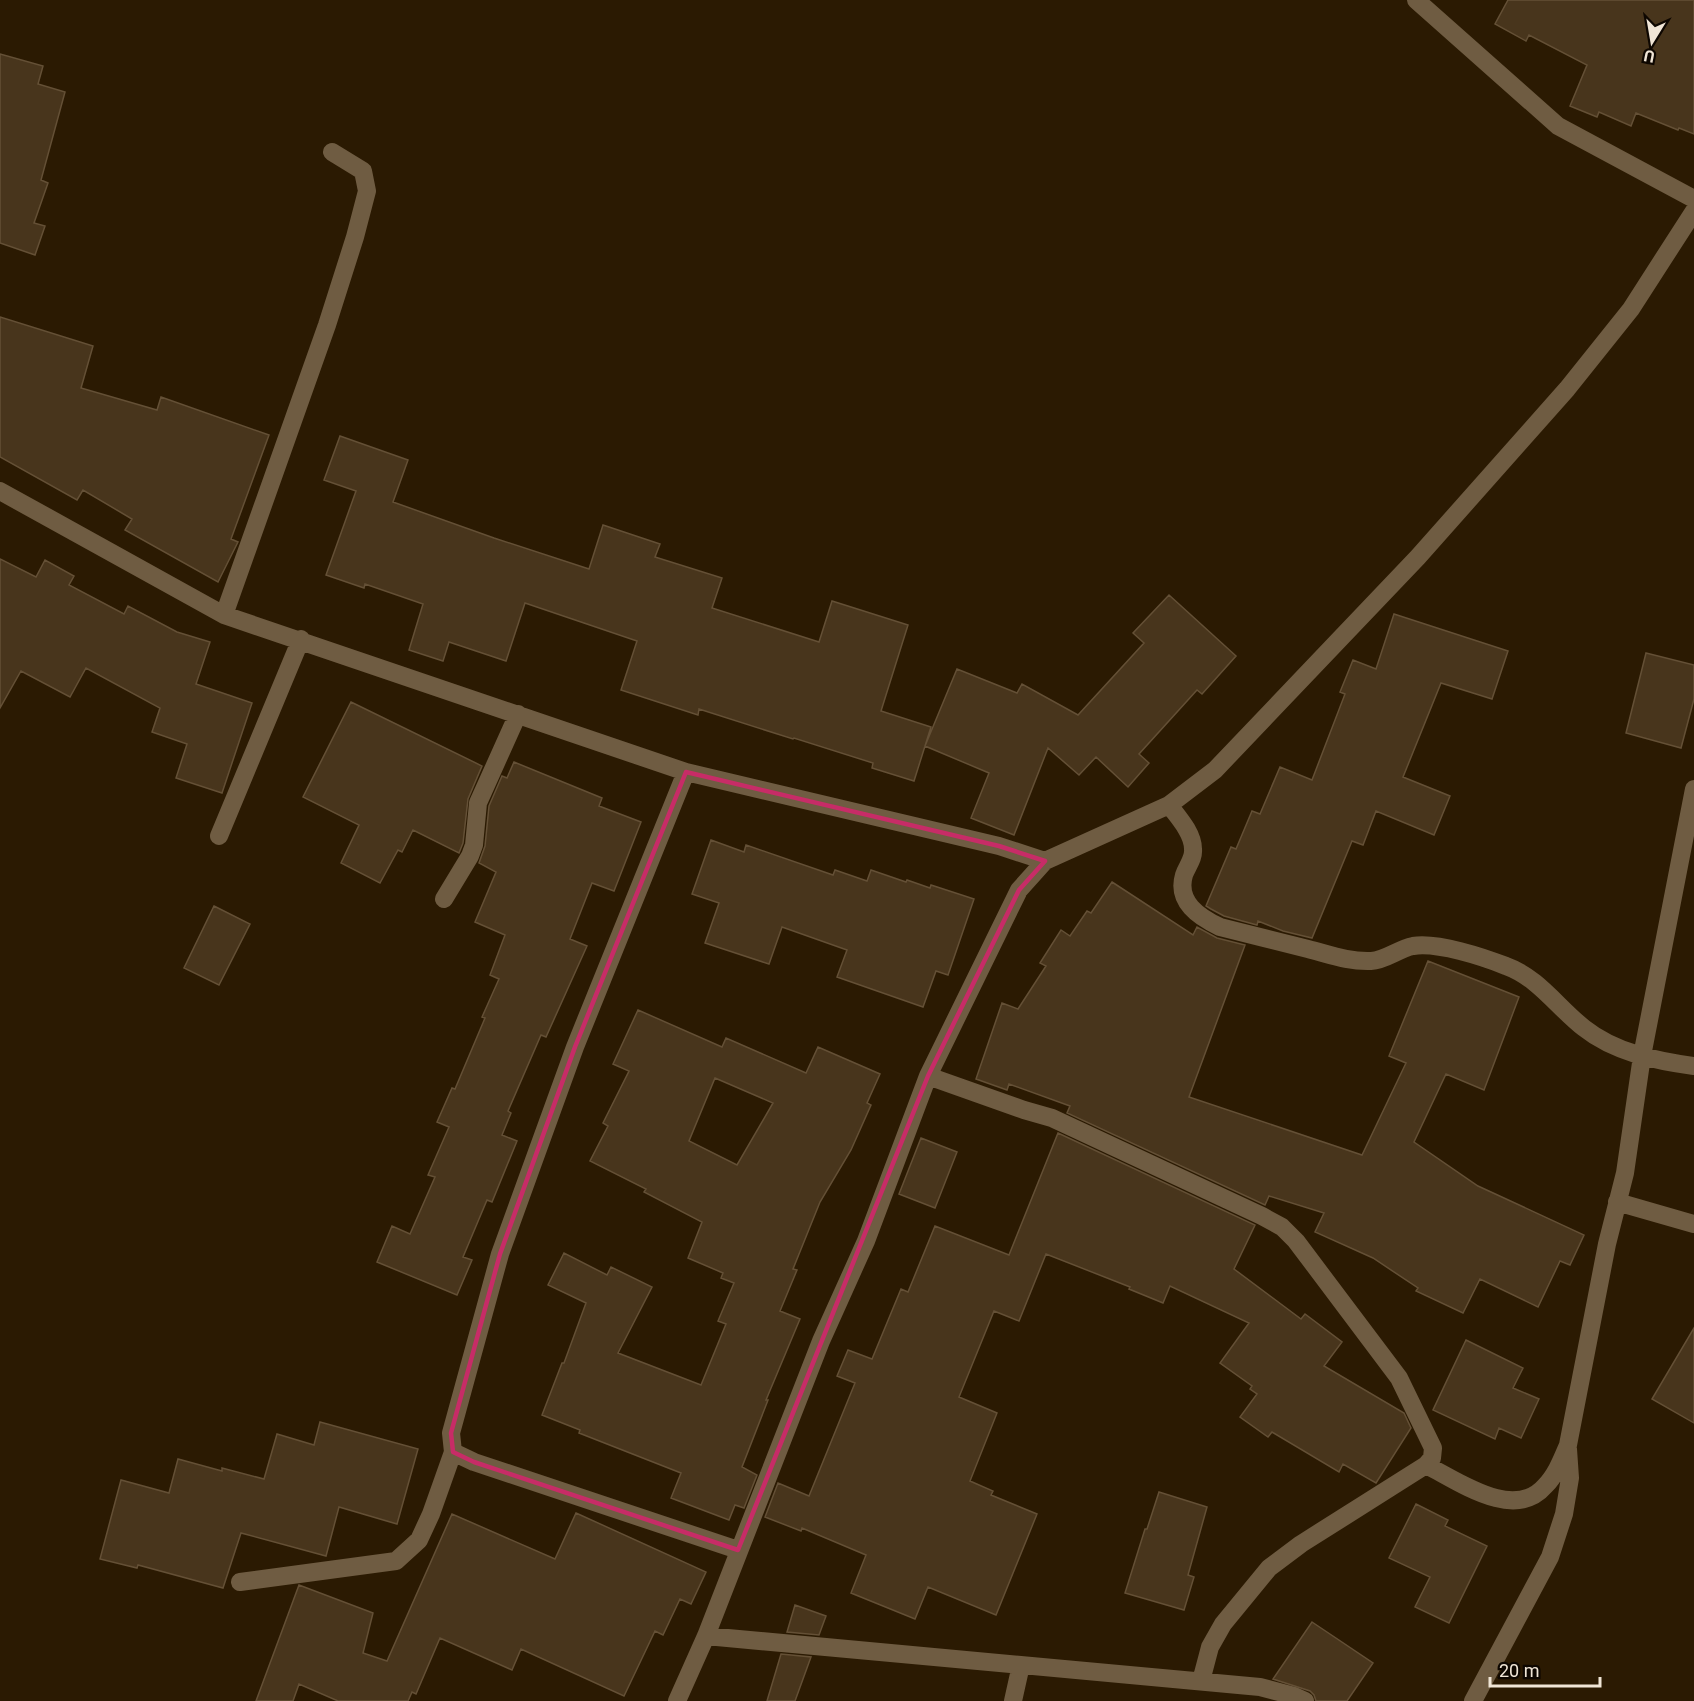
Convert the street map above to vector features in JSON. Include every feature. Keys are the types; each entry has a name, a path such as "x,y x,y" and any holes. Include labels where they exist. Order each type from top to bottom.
{"street":[{"path":"1416,0 1558,126 1694,199"},
{"path":"224,615 327,325 367,191 363,171 332,152"},
{"path":"677,1701 706,1636 821,1341 866,1241 928,1076 1019,890 1045,861 1169,805 1215,770 1418,557 1567,389 1631,309 1694,211"},
{"path":"0,490 224,615 301,639 686,772 999,846 1045,861"},
{"path":"219,836 301,639"},
{"path":"444,899 470,856 474,844 478,802 518,714"},
{"path":"240,1582 396,1561 419,1540 431,1514 453,1452 451,1433 500,1254 575,1047 686,772"},
{"path":"1426,1465 1492,1498 1509,1501 1530,1499 1545,1487 1568,1445 1617,1202 1625,1173 1642,1056 1694,789"},
{"path":"1169,805 1190,835 1193,849 1191,861 1184,876 1182,892 1189,906 1202,918 1220,927 1347,959 1371,961 1412,946 1429,945 1445,948 1506,966 1526,975 1540,985 1584,1028 1605,1043 1642,1056 1694,1066"},
{"path":"928,1076 1052,1118 1282,1227 1296,1240 1400,1378 1434,1448 1432,1458 1426,1465 1301,1544 1269,1568 1223,1624 1210,1647 1201,1681"},
{"path":"1617,1202 1694,1224"},
{"path":"1473,1701 1550,1557 1564,1514 1570,1478 1568,1445"},
{"path":"453,1452 474,1462 738,1551"},
{"path":"706,1636 1260,1687 1305,1701"},
{"path":"1012,1701 1021,1665"}],"highlighted area":[{"path":"686,772 999,846 1045,861 1019,890 928,1076 738,1550 474,1462 453,1452 451,1433 500,1254 575,1047"}],"building":[{"path":"1508,0 1694,0 1694,134 1636,113 1631,126 1599,112 1597,117 1570,106 1587,65 1529,35 1526,41 1495,24"},
{"path":"0,54 43,66 38,84 65,92 41,180 48,183 34,223 45,226 35,255 0,243"},
{"path":"0,317 93,346 81,388 157,410 161,397 269,435 231,539 238,542 218,582 125,530 132,519 83,490 77,500 0,457"},
{"path":"340,436 408,460 393,502 494,538 589,569 603,525 660,544 655,557 722,578 712,608 819,642 832,601 908,625 881,711 931,727 914,781 872,768 873,763 794,738 699,709 698,715 621,690 637,641 525,603 506,661 449,642 443,661 409,650 423,604 365,584 364,588 326,575 356,491 324,480"},
{"path":"0,559 36,577 45,560 74,576 69,585 124,614 128,606 177,632 210,642 196,684 252,703 222,793 176,778 187,744 152,732 160,708 86,668 70,697 21,671 0,708"},
{"path":"1169,595 1236,656 1202,694 1197,690 1139,754 1149,763 1128,787 1096,757 1079,775 1048,748 1014,835 971,818 989,773 925,746 957,669 1017,693 1022,684 1078,715 1144,643 1133,633"},
{"path":"1394,614 1508,651 1492,699 1441,683 1403,777 1450,796 1434,835 1376,811 1363,845 1352,841 1312,938 1283,931 1258,921 1257,925 1224,916 1206,906 1231,847 1236,849 1252,811 1260,814 1280,767 1312,780 1345,694 1340,692 1353,660 1376,669"},
{"path":"1646,653 1694,665 1694,699 1681,748 1626,733"},
{"path":"351,702 482,766 468,799 463,843 459,853 413,830 402,852 398,850 380,883 341,863 359,825 303,797"},
{"path":"514,762 602,798 599,806 641,822 614,891 592,883 570,939 587,946 546,1037 541,1035 508,1111 511,1113 502,1135 517,1141 492,1202 487,1200 463,1257 472,1260 457,1295 377,1262 392,1226 410,1234 435,1177 428,1175 449,1127 437,1122 452,1088 455,1089 499,979 490,975 505,935 475,922 496,872 479,863 485,846 489,806 502,776 507,778"},
{"path":"711,840 744,852 746,845 833,875 835,870 867,881 871,870 906,882 907,880 930,888 931,885 974,899 948,975 936,971 923,1007 837,977 847,950 782,927 769,964 705,943 719,903 692,894"},
{"path":"1112,882 1193,935 1197,927 1217,938 1245,945 1189,1097 1362,1155 1406,1063 1389,1056 1428,961 1519,997 1484,1090 1446,1074 1414,1142 1478,1186 1584,1235 1570,1265 1560,1261 1538,1307 1480,1279 1463,1313 1416,1291 1418,1288 1373,1258 1315,1232 1324,1213 1269,1196 1265,1205 1067,1113 1070,1106 1009,1084 1007,1090 976,1079 1002,1003 1018,1009 1046,966 1040,963 1061,930 1070,936 1087,911 1091,913"},
{"path":"214,906 250,924 219,985 184,968"},
{"path":"638,1010 722,1047 726,1038 806,1073 818,1047 880,1074 867,1103 871,1105 851,1150 820,1202 793,1269 797,1270 780,1311 800,1319 766,1400 768,1400 742,1467 757,1475 744,1508 735,1505 729,1520 671,1498 681,1473 579,1433 580,1430 542,1415 586,1303 548,1285 564,1253 607,1275 611,1267 652,1287 618,1353 701,1385 726,1324 718,1321 734,1283 721,1278 723,1273 688,1258 702,1222 644,1192 646,1189 590,1161 608,1126 603,1123 629,1071 613,1064","holes":["715,1078 773,1103 737,1165 689,1141"]},
{"path":"1058,1133 1255,1225 1234,1269 1301,1319 1305,1314 1342,1342 1324,1366 1404,1413 1411,1428 1376,1483 1343,1464 1339,1472 1272,1432 1268,1437 1240,1417 1257,1394 1250,1389 1252,1386 1220,1363 1249,1323 1170,1286 1163,1303 1129,1289 1130,1287 1046,1254 1019,1321 994,1311 959,1397 997,1413 970,1481 993,1491 991,1495 1037,1514 996,1615 928,1587 915,1619 851,1593 866,1555 802,1528 801,1531 765,1517 778,1483 809,1496 855,1383 837,1376 848,1350 872,1359 901,1289 908,1292 935,1226 1009,1255"},
{"path":"921,1138 957,1152 935,1208 899,1194"},
{"path":"1694,1328 1694,1423 1652,1399"},
{"path":"1466,1340 1523,1368 1513,1388 1539,1399 1521,1438 1499,1428 1495,1439 1433,1410"},
{"path":"320,1422 418,1449 397,1524 339,1507 326,1556 241,1533 223,1588 138,1565 137,1568 100,1559 121,1480 169,1493 178,1459 264,1479 277,1434 314,1445"},
{"path":"1159,1492 1207,1507 1188,1575 1194,1577 1184,1610 1125,1593"},
{"path":"1416,1504 1448,1520 1445,1526 1487,1546 1449,1623 1415,1607 1430,1577 1389,1558"},
{"path":"576,1513 706,1572 691,1604 680,1599 663,1635 655,1631 624,1696 521,1649 512,1670 440,1638 416,1694 412,1692 408,1701 338,1701 299,1684 293,1701 256,1701 299,1585 373,1613 363,1653 387,1661 452,1514 555,1559"},
{"path":"795,1605 826,1616 819,1635 787,1632"},
{"path":"1312,1622 1373,1663 1347,1701 1316,1701 1310,1691 1273,1679"},
{"path":"781,1654 811,1657 795,1701 767,1701"}]}
